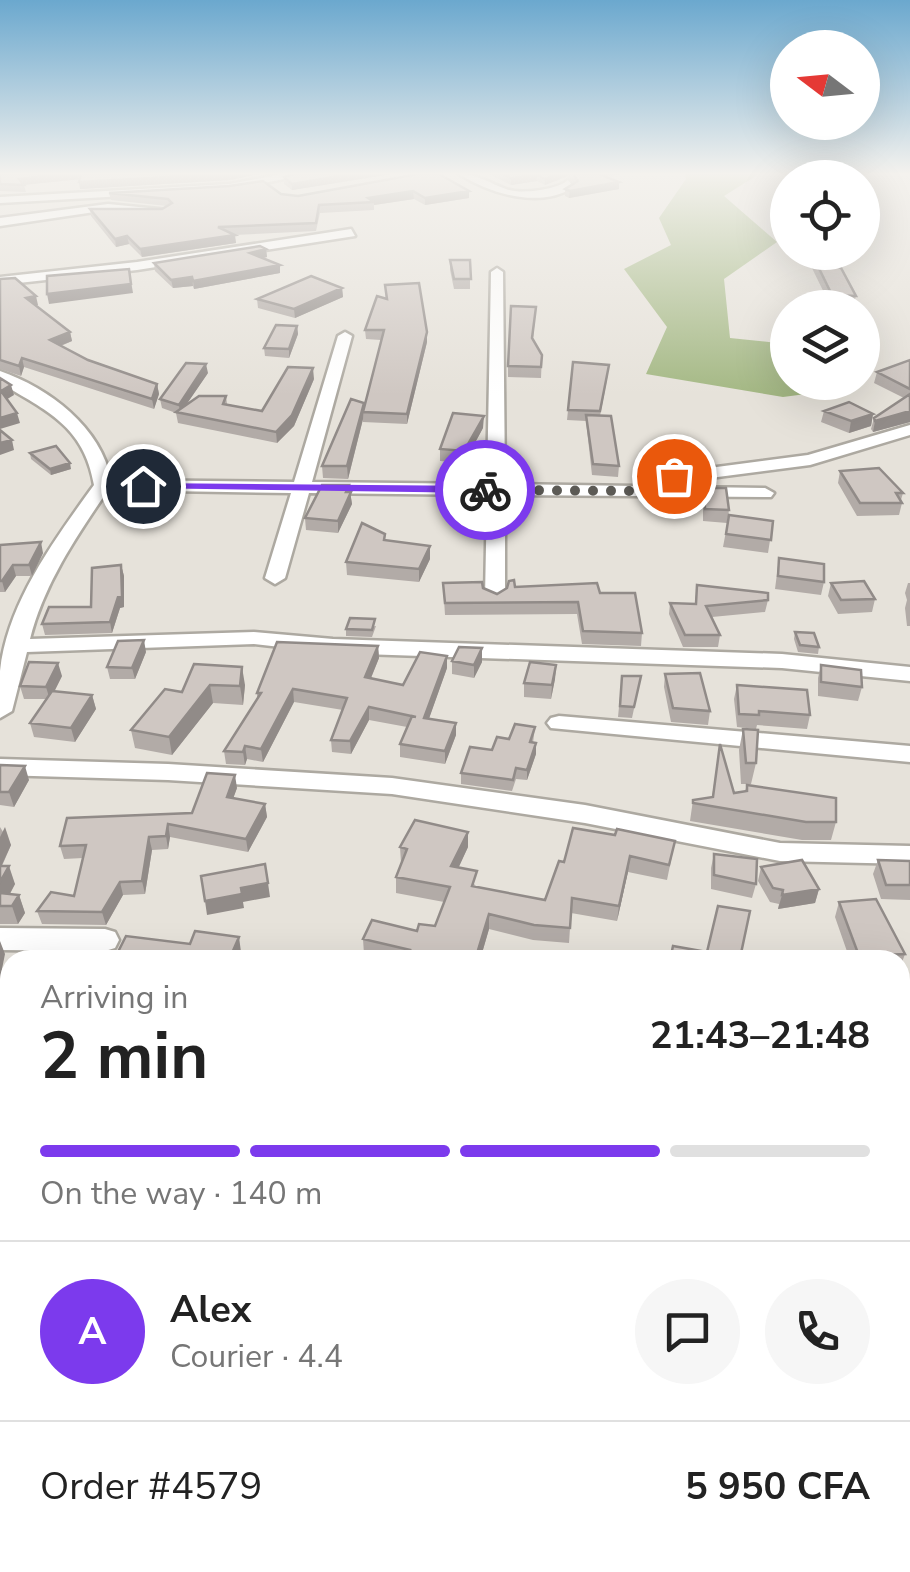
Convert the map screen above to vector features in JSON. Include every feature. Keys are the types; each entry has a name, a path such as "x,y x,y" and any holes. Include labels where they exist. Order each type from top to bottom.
{"street":[{"path":"0,281 258,247"},
{"path":"495,597 497,272"},
{"path":"275,578 345,336"},
{"path":"0,376 66,418 94,444 101,460 104,486 63,542 26,614 0,711"},
{"path":"630,491 657,479 810,460 910,430"},
{"path":"104,486 765,493"},
{"path":"31,544 63,542"},
{"path":"19,646 254,638 352,646 782,661 910,674"},
{"path":"559,723 910,754"},
{"path":"0,767 168,772 392,786 585,814 780,852 910,856"},
{"path":"0,939 105,940"}],"green space":[{"path":"666,247 769,247 724,279 730,338 770,342 770,395 646,374 667,327 624,269"}],"building":[{"path":"263,247 266,249 250,253 280,265 193,281 192,277 171,280 154,263"},
{"path":"450,260 470,260 471,279 454,279"},
{"path":"129,269 131,284 47,294 47,276"},
{"path":"820,270 842,270 853,290 830,290"},
{"path":"311,276 342,288 294,309 257,299"},
{"path":"15,278 36,296 26,298 70,332 50,340 88,360 157,384 152,399 22,358 19,366 0,360 0,279"},
{"path":"419,283 427,332 407,414 363,412 384,330 365,330 377,296 387,299 385,285"},
{"path":"511,306 536,307 532,338 542,355 541,367 508,366"},
{"path":"276,325 297,326 289,349 264,348"},
{"path":"910,360 910,389 880,374"},
{"path":"573,362 609,365 600,411 568,410"},
{"path":"186,363 206,364 179,405 160,399"},
{"path":"288,367 313,368 292,415 276,432 176,412 199,396 226,396 223,404 262,411"},
{"path":"0,378 11,385 1,391 17,413 0,418"},
{"path":"910,394 910,411 875,421 874,418"},
{"path":"351,399 364,403 347,466 322,466"},
{"path":"849,402 873,414 851,421 824,411"},
{"path":"453,413 484,416 464,451 440,449"},
{"path":"586,415 611,416 619,466 593,464"},
{"path":"0,430 12,440 0,443"},
{"path":"56,446 70,463 50,469 30,453"},
{"path":"879,468 903,493 896,493 902,503 860,503 840,471"},
{"path":"322,485 349,485 346,492 351,492 338,521 305,518"},
{"path":"704,488 726,488 729,510 705,509"},
{"path":"729,515 773,521 771,540 726,534"},
{"path":"362,523 385,534 384,540 430,546 419,569 346,562"},
{"path":"41,542 29,565 13,565 0,581 0,545"},
{"path":"779,558 824,564 824,582 778,576"},
{"path":"121,565 122,596 118,597 110,622 42,624 49,607 91,607 92,568"},
{"path":"514,580 515,587 597,583 600,593 635,593 642,633 583,631 578,602 445,603 443,583 482,582 483,588 497,594"},
{"path":"864,581 875,599 841,600 831,583"},
{"path":"697,585 768,593 768,600 706,606 720,635 685,635 670,603 696,604"},
{"path":"350,618 375,619 372,630 346,629"},
{"path":"795,632 814,633 819,647 800,645"},
{"path":"144,640 132,668 107,667 118,641"},
{"path":"277,642 378,646 365,677 403,685 420,652 447,656 424,718 456,723 445,751 400,744 412,716 369,707 350,741 331,740 347,698 293,689 261,749 245,746 243,752 224,751 261,693 257,693"},
{"path":"459,647 482,648 474,665 452,661"},
{"path":"29,662 58,663 46,687 20,686"},
{"path":"530,662 556,665 552,685 524,683"},
{"path":"194,664 242,667 240,686 210,685 169,737 131,730 165,689 182,692"},
{"path":"821,665 861,670 862,687 821,682"},
{"path":"700,673 710,711 673,708 665,674"},
{"path":"622,676 641,676 634,707 620,706"},
{"path":"737,685 807,690 810,715 759,711 759,715 739,714"},
{"path":"52,691 92,695 71,728 30,723"},
{"path":"515,724 535,727 530,742 536,743 527,770 516,768 513,780 461,773 470,747 492,750 497,737 509,739"},
{"path":"743,729 758,730 756,763 746,763"},
{"path":"720,744 734,793 747,791 747,785 836,798 836,822 806,822 693,803 713,797"},
{"path":"0,765 25,766 9,792 0,792"},
{"path":"207,773 235,775 227,797 265,804 246,839 168,824 166,836 149,837 142,881 120,882 102,912 37,911 51,892 74,896 86,845 60,846 67,818 192,813"},
{"path":"415,820 468,832 451,866 477,871 472,886 545,900 559,861 564,862 573,828 615,835 617,829 675,841 669,865 630,856 619,906 572,898 570,928 534,925 489,914 478,950 410,950 363,939 372,920 417,931 419,924 435,926 450,887 396,877 407,849 400,847"},
{"path":"714,854 757,859 756,884 714,875"},
{"path":"802,860 819,889 782,895 783,890 773,888 761,867"},
{"path":"878,860 910,861 910,885 886,885"},
{"path":"265,864 268,883 241,888 242,894 205,901 201,876"},
{"path":"0,866 9,866 0,882"},
{"path":"0,893 19,895 12,906 0,906"},
{"path":"876,899 903,950 857,950 839,902"},
{"path":"718,906 750,911 742,950 707,950"},
{"path":"195,931 239,937 233,950 119,950 126,936 190,944"}],"way so far":[{"path":"485,490 630,491 674,476"}],"route":[{"path":"143,486 485,490"}]}
